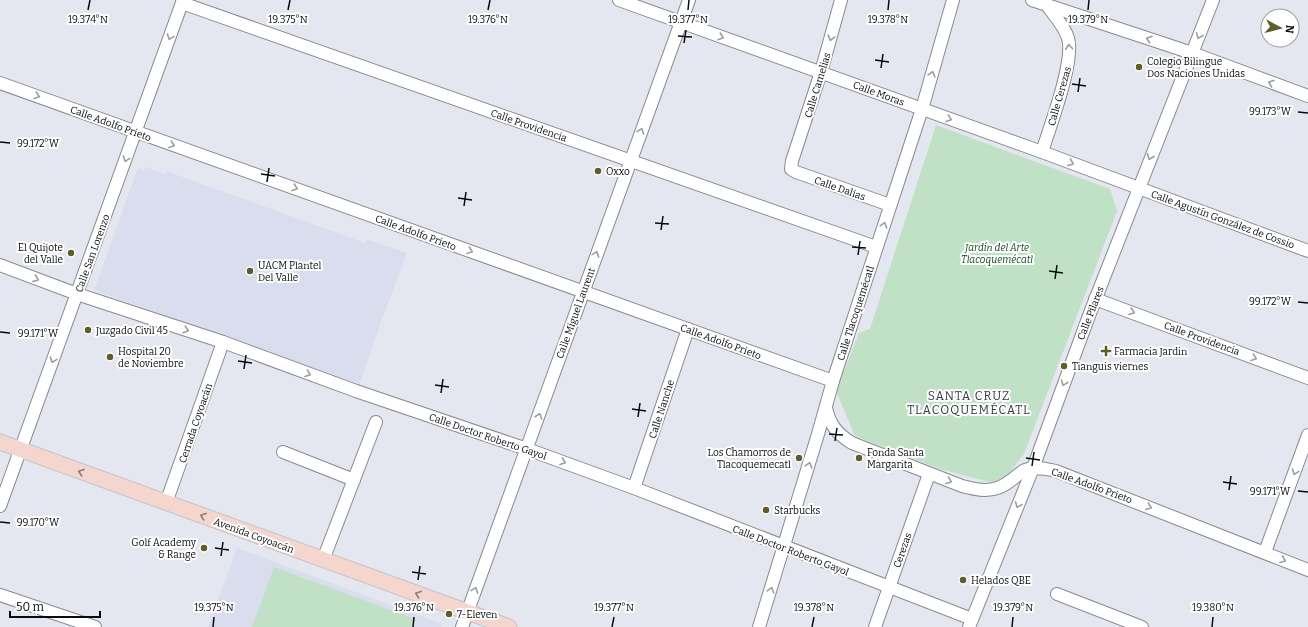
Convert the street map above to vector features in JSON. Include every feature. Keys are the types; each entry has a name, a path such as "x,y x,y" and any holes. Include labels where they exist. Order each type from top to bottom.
{"main road":[{"name":"Avenida Coyoacán","path":"0,442 509,627"}],"street":[{"name":"Calle Moras","path":"619,0 822,72 1138,188"},
{"name":"Calle Miguel Laurent","path":"462,627 582,292 689,0"},
{"name":"Calle Camelias","path":"791,169 792,161 822,72 841,0"},
{"name":"Calle Tlacoquemécatl","path":"759,627 818,434 832,381 922,109 953,0"},
{"path":"1032,0 1044,2 1192,53 1308,96"},
{"name":"Calle Pilares","path":"970,623 1033,468 1095,299 1213,0"},
{"name":"Calle San Lorenzo","path":"0,506 182,2"},
{"name":"Calle Providencia","path":"182,2 876,247"},
{"name":"Calle Cerezas","path":"1042,152 1065,76 1070,53 1067,36 1044,2"},
{"name":"Calle Adolfo Prieto","path":"0,83 832,381"},
{"name":"Calle Dalias","path":"791,169 890,205"},
{"name":"Calle Agustín González de Cossio","path":"1138,188 1308,251"},
{"name":"Calle Doctor Roberto Gayol","path":"0,265 77,294 223,342 356,392 527,449 634,488 889,587 970,623"},
{"name":"Calle Providencia","path":"1095,299 1308,378"},
{"name":"Calle Nanche","path":"634,488 688,329"},
{"name":"Cerrada Coyoacán","path":"166,503 223,342"},
{"path":"826,407 827,415 837,432 852,443 962,486 987,491 997,489 1006,485 1024,470 1033,468"},
{"path":"323,560 376,422"},
{"path":"818,434 827,431 837,432"},
{"path":"1265,552 1308,435"},
{"path":"283,452 354,480"},
{"name":"Calle Adolfo Prieto","path":"1033,468 1045,468 1056,471 1308,570"},
{"name":"Cerezas","path":"875,627 929,474"},
{"path":"1058,594 1142,627"},
{"path":"0,595 95,627"}],"shaded area":[{"name":"UACM Plantel Del Valle","path":"145,167 165,174 166,171 365,243 367,239 407,253 359,386 94,290 138,168 144,170"},
{"path":"237,548 442,624 441,627 208,627"}],"green space":[{"name":"Jardín del Arte Tlacoquemécatl","path":"936,125 1110,189 1117,211 1024,454 1000,485 940,469 855,436 836,391 859,333 870,329"},
{"path":"274,567 415,619 413,627 252,627"}],"place":[{"name":"Colegio Bilingue Dos Naciones Unidas","path":"1139,67"},
{"name":"Oxxo","path":"598,171"},
{"name":"El Quijote del Valle","path":"71,253"},
{"name":"UACM Plantel Del Valle","path":"250,271"},
{"name":"Juzgado Civil 45","path":"88,330"},
{"name":"Farmacia Jardin","path":"1106,351"},
{"name":"Hospital 20 de Noviembre","path":"110,357"},
{"name":"Tianguis viernes","path":"1064,366"},
{"name":"Los Chamorros de Tlacoquemecatl","path":"799,458"},
{"name":"Fonda Santa Margarita","path":"859,458"},
{"name":"Starbucks","path":"766,510"},
{"name":"Golf Academy & Range","path":"204,548"},
{"name":"Helados QBE","path":"963,580"},
{"name":"7-Eleven","path":"449,614"}],"district":[{"name":"SANTA CRUZ TLACOQUEMÉCATL","path":"969,403"}]}
